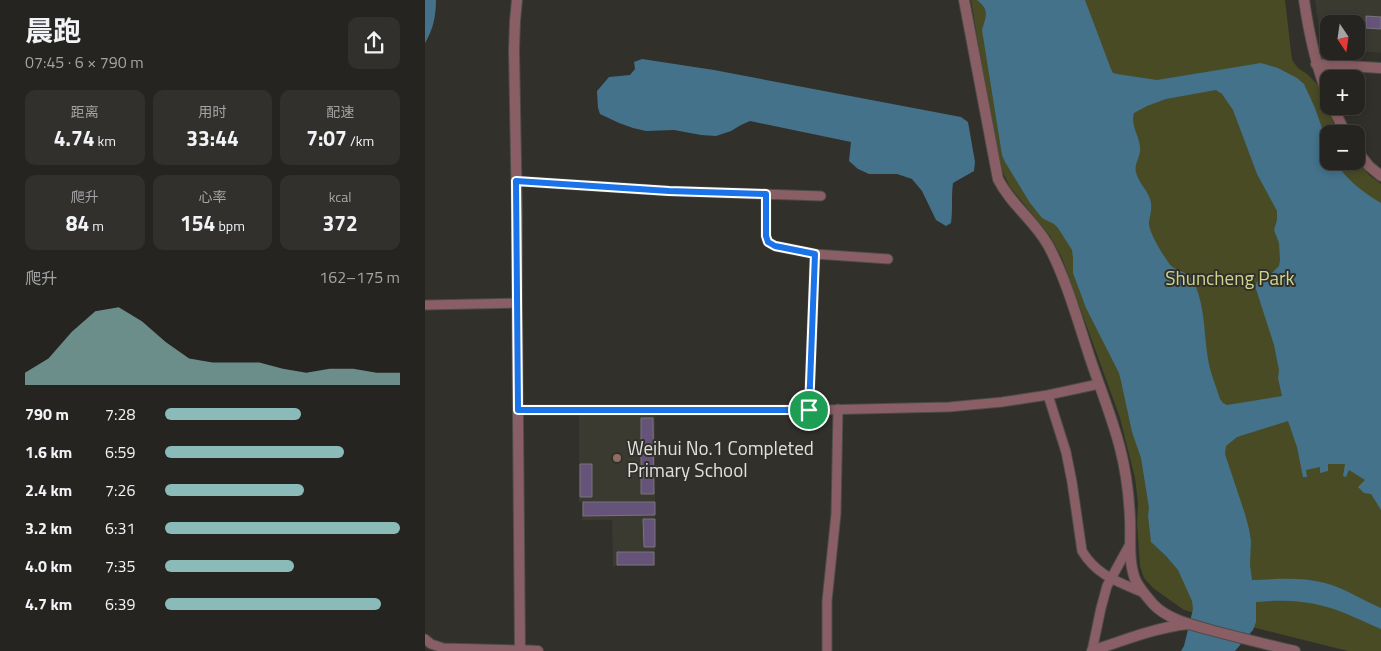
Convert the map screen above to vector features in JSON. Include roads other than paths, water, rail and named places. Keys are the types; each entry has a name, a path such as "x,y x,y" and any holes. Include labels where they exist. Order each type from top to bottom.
{"street":[{"path":"517,0 514,50 520,650"},
{"path":"964,0 997,179 1006,194 1048,245 1068,294 1120,447 1128,499 1131,562 1135,578 1154,605 1167,615 1189,624 1272,648 1295,651"},
{"path":"1304,0 1307,22 1320,75"},
{"path":"1316,64 1381,68"},
{"path":"1365,161 1381,176"},
{"path":"516,181 669,191 821,196"},
{"path":"766,194 766,236 768,242 775,246 815,254 888,260"},
{"path":"809,410 815,254"},
{"path":"425,304 517,303"},
{"path":"518,410 809,410 949,407 1048,395 1099,384"},
{"path":"1048,395 1066,452 1082,552 1095,569 1111,579 1144,593"},
{"path":"827,651 827,601 836,514 838,409"},
{"path":"1092,651 1107,586 1131,544"},
{"path":"1092,651 1160,628 1189,624"},
{"path":"425,639 431,644 443,648 538,651"}],"water":[{"path":"425,0 436,0 433,23 425,43"},
{"name":"Shuncheng Park","path":"977,0 1085,0 1111,69 1113,73 1117,74 1157,80 1261,63 1278,68 1304,84 1315,108 1321,125 1320,170 1341,170 1355,185 1381,203 1381,510 1371,494 1364,493 1358,487 1365,480 1349,470 1346,477 1343,476 1345,464 1328,464 1328,471 1320,473 1320,467 1306,470 1307,477 1303,477 1297,447 1288,421 1237,437 1226,446 1225,454 1249,529 1252,580 1307,580 1340,588 1381,608 1381,629 1352,616 1315,604 1289,601 1256,602 1256,622 1253,630 1235,651 1181,651 1184,646 1193,609 1192,601 1178,570 1151,542 1149,508 1141,458 1132,432 1119,373 1086,308 1073,273 1072,250 1058,228 1042,218 1030,203 1002,155 982,30 986,14 984,7","holes":["1216,90 1222,94 1233,110 1257,174 1277,211 1274,230 1279,243 1279,266 1272,273 1257,282 1255,286 1274,345 1282,396 1227,405 1220,399 1210,369 1203,313 1194,282 1190,276 1170,264 1150,230 1151,202 1136,172 1140,145 1133,118 1134,113 1166,99"]},
{"path":"642,59 714,70 961,117 968,122 975,162 974,171 953,183 951,223 946,226 936,220 922,191 912,179 897,174 869,174 858,169 849,161 851,142 750,121 716,136 674,130 646,131 619,123 600,114 597,91 609,77 630,75 635,69 634,62"}],"place":[{"name":"Weihui No.1 Completed Primary School","path":"617,458"}]}
